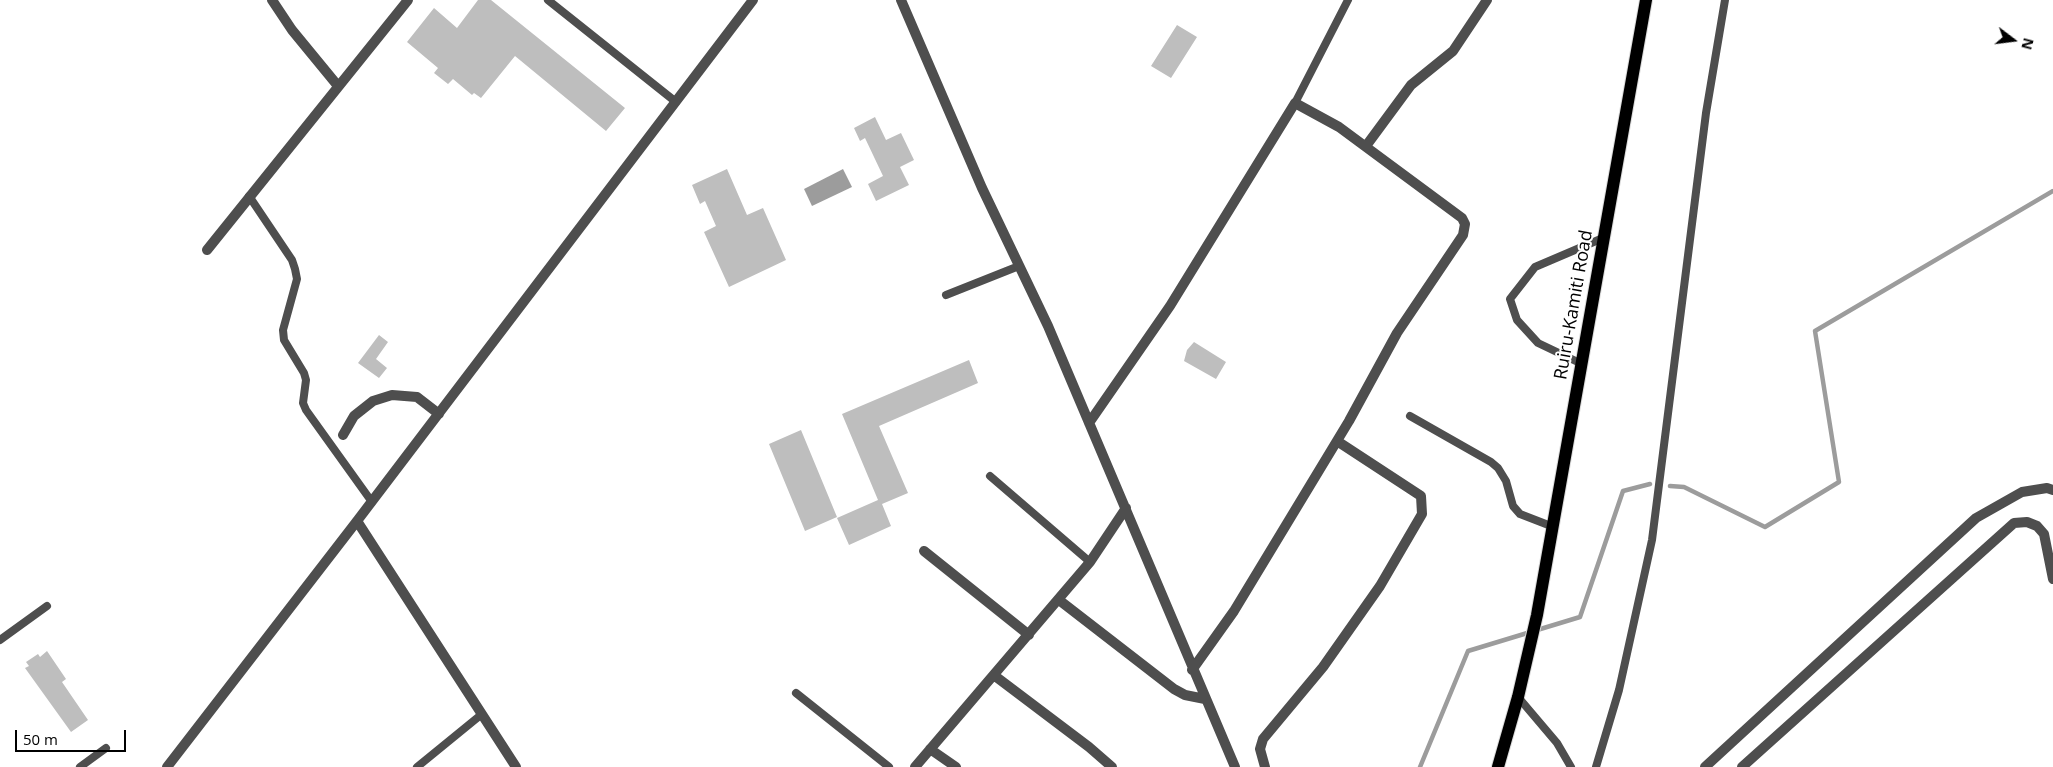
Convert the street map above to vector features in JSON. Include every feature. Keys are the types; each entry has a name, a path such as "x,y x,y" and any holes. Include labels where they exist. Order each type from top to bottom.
{"main road":[{"name":"Ruiru-Kamiti Road","path":"1498,767 1518,697 1537,615 1551,526 1582,364 1646,0"}],"street":[{"path":"272,0 292,30 338,86"},
{"path":"206,250 408,0"},
{"path":"167,767 372,502 753,0"},
{"path":"902,0 982,188 1020,266 1126,508 1234,767"},
{"path":"1366,146 1412,86 1454,51 1487,0"},
{"path":"1089,423 1170,306 1294,103 1339,127 1366,146 1454,211 1465,224 1463,235 1397,333 1337,441 1234,611 1192,670"},
{"path":"343,435 354,416 373,401 392,395 417,397 439,414"},
{"path":"1265,767 1260,749 1263,739 1323,667 1375,594 1422,514 1421,496 1337,441"},
{"path":"1705,767 1976,518 2022,492 2047,488 2053,490"},
{"path":"915,767 1029,636 1090,562 1126,508"},
{"path":"357,521 516,767"},
{"path":"1742,767 2014,523 2027,522 2037,526 2044,534 2053,579"},
{"path":"924,551 1029,636"},
{"path":"1059,600 1174,689 1185,696 1205,699"},
{"path":"994,676 1089,747 1112,767"},
{"path":"930,749 956,767"}],"lane":[{"path":"548,0 676,102"},
{"path":"1294,103 1348,0"},
{"path":"1596,767 1619,690 1652,540 1706,113 1725,0"},
{"path":"249,196 292,260 295,269 297,280 283,330 284,340 304,373 306,380 303,403 306,410 372,502"},
{"path":"1582,364 1538,343 1517,320 1510,299 1535,267 1603,238"},
{"path":"946,294 1020,266"},
{"path":"1410,416 1498,468 1506,481 1514,506 1520,514 1551,526"},
{"path":"990,476 1090,562"},
{"path":"0,640 47,606"},
{"path":"796,694 889,767"},
{"path":"1518,697 1557,743 1572,767"},
{"path":"417,767 482,714"},
{"path":"80,767 106,748"}],"shaded area":[{"path":"843,169 852,187 812,206 804,189"}],"building":[{"path":"478,0 491,0 625,108 606,131 515,56 481,98 474,93 472,95 453,79 448,84 434,73 438,68 407,42 434,8 457,28"},
{"path":"1177,25 1197,37 1171,78 1151,66"},
{"path":"875,117 886,140 901,133 914,160 900,167 909,185 876,201 868,184 883,176 865,138 860,141 854,128"},
{"path":"727,169 747,215 763,208 786,260 729,287 704,232 716,226 705,201 700,204 692,185"},
{"path":"379,335 388,342 376,359 387,368 379,378 358,363"},
{"path":"1194,342 1226,362 1216,379 1184,361 1187,350"},
{"path":"969,360 978,383 879,426 908,493 882,504 891,526 849,545 837,518 878,500 842,414"},
{"path":"801,430 837,517 805,531 769,444"},
{"path":"47,651 66,679 62,682 88,720 71,732 25,668 29,666 26,662 38,654 40,657"}],"waterway":[{"path":"1670,486 1684,487 1765,527 1839,482 1815,331 2053,191"},
{"path":"1420,767 1468,651 1580,617 1623,491 1650,484"}]}
